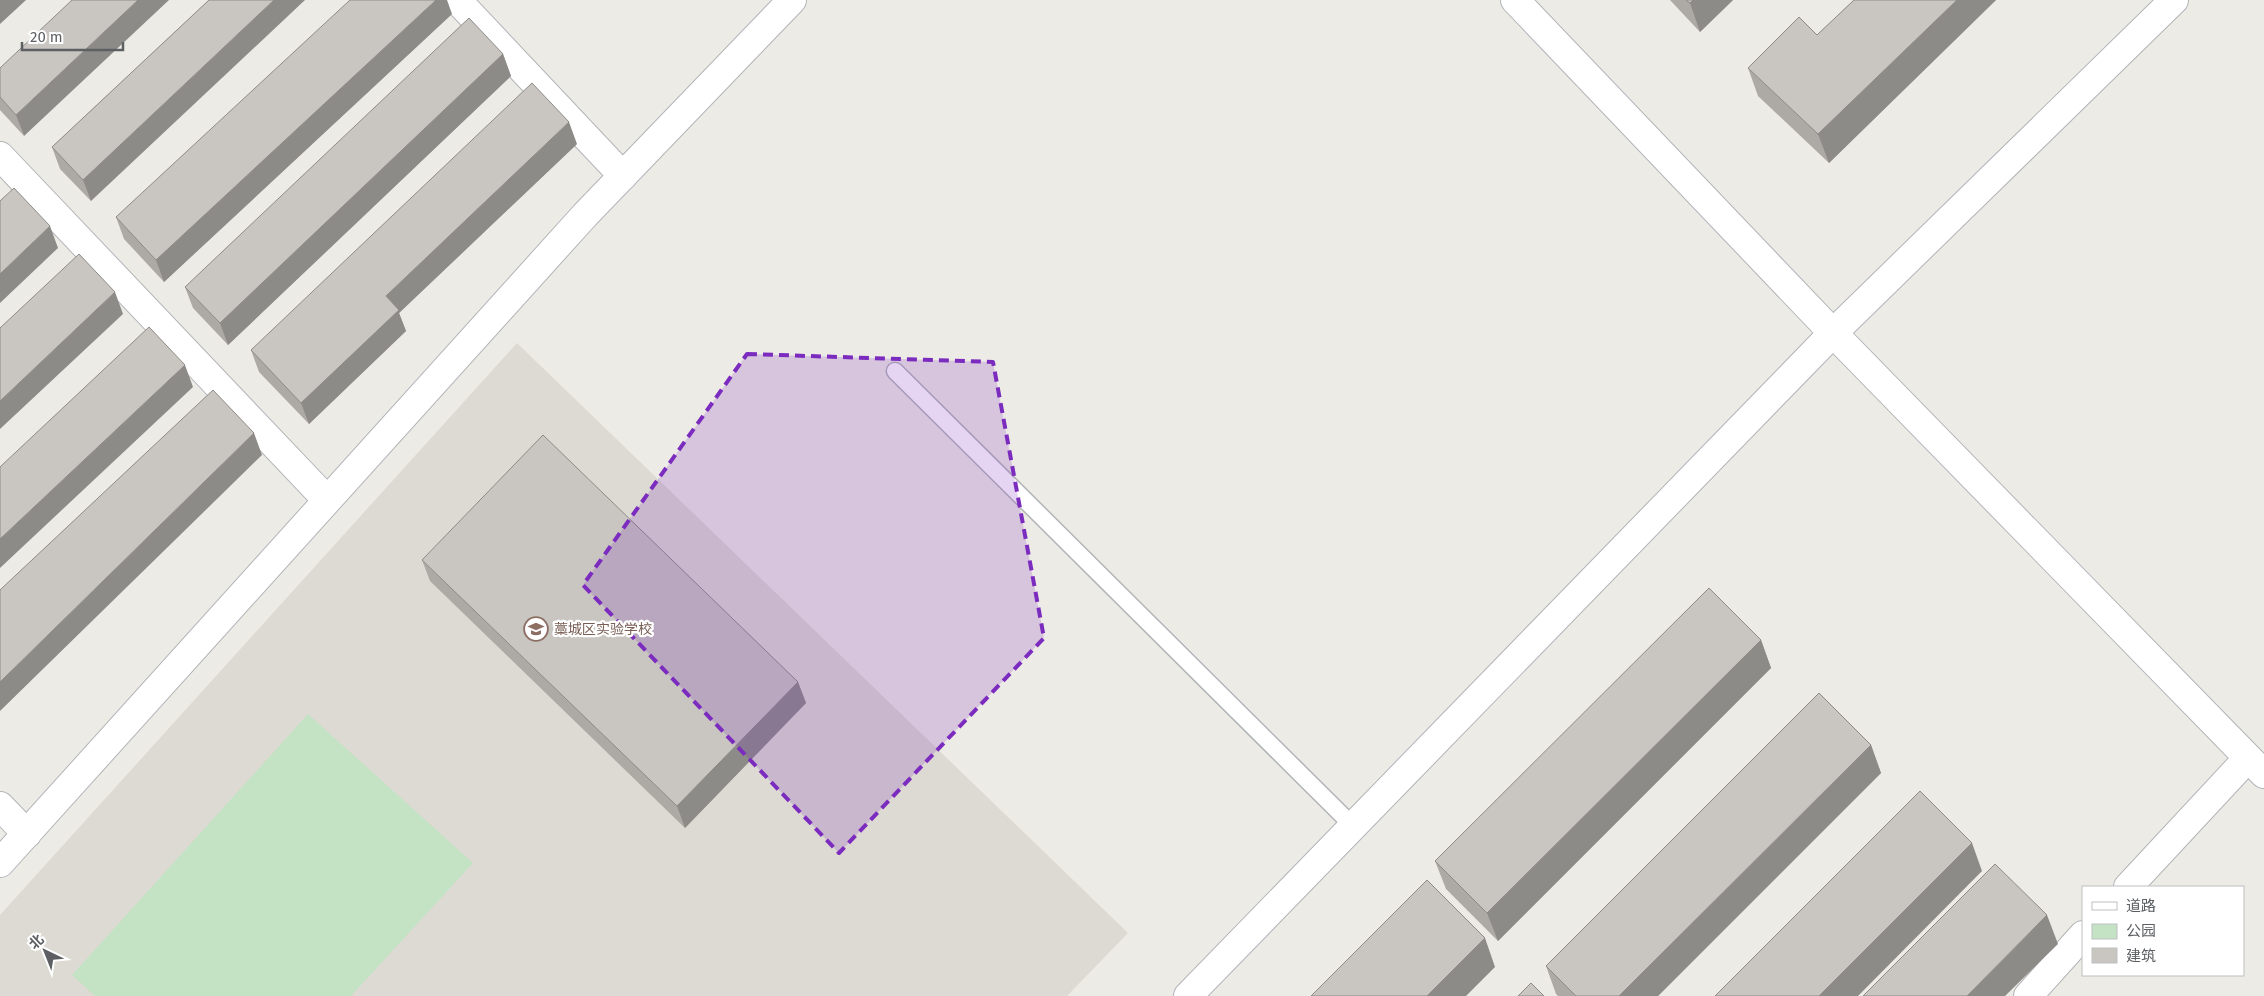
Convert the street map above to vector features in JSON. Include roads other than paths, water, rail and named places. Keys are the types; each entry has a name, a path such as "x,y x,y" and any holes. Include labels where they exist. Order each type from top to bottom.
{"street":[{"path":"458,0 623,176"},
{"path":"0,863 585,214 792,0"},
{"path":"1515,0 1833,333 2256,766 2129,886"},
{"path":"1188,996 1833,333 2174,0"},
{"path":"0,156 327,500"},
{"path":"0,806 27,834"},
{"path":"2028,996 2082,936"}],"lane":[{"path":"895,371 1353,826"}],"place":[{"name":"藁城区实验学校","path":"536,629"}]}
